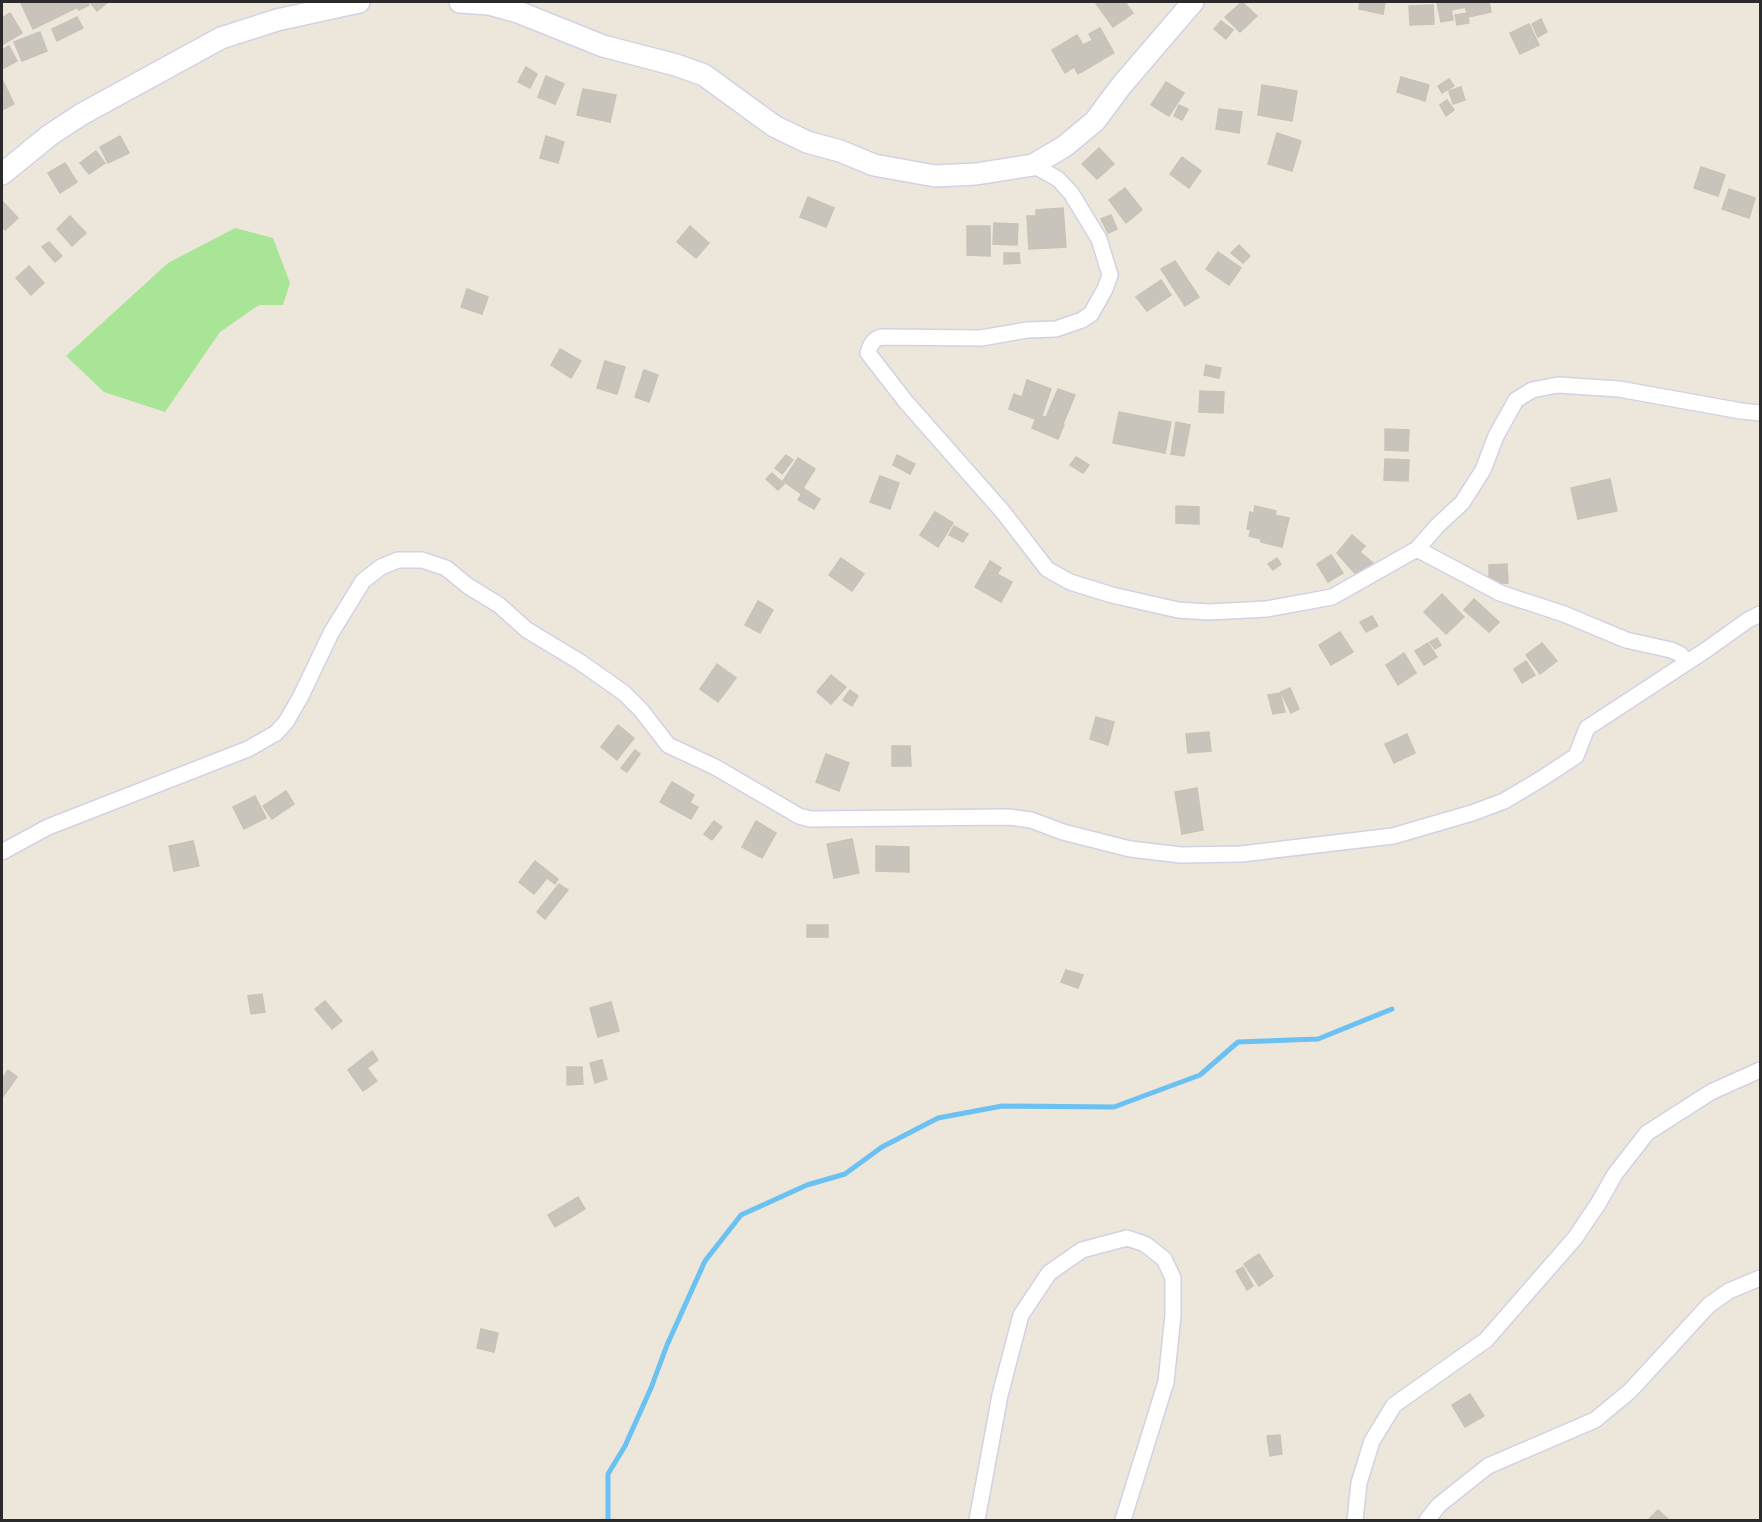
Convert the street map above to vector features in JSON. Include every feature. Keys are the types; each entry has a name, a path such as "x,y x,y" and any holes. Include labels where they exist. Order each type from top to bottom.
{"main road":[{"path":"2,174 50,135 82,114 221,38 277,20 359,2"},
{"path":"460,2 489,4 518,12 603,46 676,64 704,75 774,126 807,142 840,151 874,165 936,176 976,174 1033,165 1065,146 1095,121 1121,86 1193,2"}],"street":[{"path":"1033,165 1058,178 1071,193 1099,239 1110,275 1091,314 1082,320 1056,329 1027,330 981,338 881,337 871,343 868,352 906,402 1003,512 1047,569 1070,582 1112,595 1178,610 1209,612 1267,609 1332,597 1417,549 1462,503 1483,470 1496,436 1516,400 1532,390 1558,385 1619,389 1741,411 1761,412"},
{"path":"1417,549 1500,593 1564,614 1626,640 1671,650 1680,654 1687,662"},
{"path":"2,852 48,826 248,749 276,733 286,722 301,696 331,633 363,581 381,567 398,560 422,560 446,568 468,586 498,605 527,630 580,662 624,693 641,710 668,745 715,767 799,816 810,819 1009,818 1031,820 1063,832 1130,849 1181,855 1241,854 1393,836 1504,801 1576,756 1587,728 1748,620 1761,614"},
{"path":"1355,1521 1359,1483 1372,1441 1394,1405 1486,1341 1575,1238 1615,1174 1647,1133 1711,1092 1761,1070"},
{"path":"977,1521 1000,1395 1021,1315 1048,1273 1082,1250 1127,1238 1145,1244 1164,1259 1173,1278 1173,1315 1166,1382 1123,1521"},
{"path":"1427,1521 1439,1505 1488,1466 1595,1420 1630,1391 1709,1305 1730,1291 1761,1278"}],"green space":[{"path":"235,228 273,238 290,283 283,305 259,305 220,332 165,412 104,392 66,356 168,263"}],"building":[{"path":"73,2 76,8 33,29 21,3"},
{"path":"74,2 88,2 89,5 79,10"},
{"path":"90,2 108,2 97,11"},
{"path":"1095,2 1125,2 1133,13 1113,27"},
{"path":"1242,2 1257,16 1240,32 1225,17"},
{"path":"1360,2 1385,2 1383,14 1359,9"},
{"path":"1437,2 1464,2 1466,7 1451,10 1453,20 1441,22"},
{"path":"1464,2 1489,2 1491,12 1468,17"},
{"path":"1433,5 1434,24 1410,25 1409,6"},
{"path":"10,13 22,33 2,45 2,18"},
{"path":"1467,13 1469,23 1457,25 1455,15"},
{"path":"77,17 83,28 57,41 52,29"},
{"path":"1541,19 1547,32 1538,37 1532,24"},
{"path":"1221,21 1233,30 1226,39 1214,29"},
{"path":"1529,24 1539,45 1520,54 1510,33"},
{"path":"1100,28 1114,53 1103,59 1089,34"},
{"path":"40,32 47,51 22,61 14,42"},
{"path":"1077,35 1083,45 1091,41 1102,60 1078,74 1074,67 1065,73 1052,50"},
{"path":"9,46 17,61 2,69 2,50"},
{"path":"526,67 537,74 530,88 518,82"},
{"path":"546,76 564,84 555,104 538,97"},
{"path":"1401,77 1429,85 1425,101 1397,92"},
{"path":"2,79 14,104 2,110"},
{"path":"1449,79 1454,86 1442,93 1438,86"},
{"path":"1166,82 1184,93 1169,116 1151,105"},
{"path":"1262,85 1297,91 1292,121 1258,115"},
{"path":"1461,87 1465,100 1453,104 1449,91"},
{"path":"583,89 616,95 610,122 577,115"},
{"path":"1447,100 1454,110 1446,116 1440,105"},
{"path":"1179,105 1188,109 1182,120 1174,116"},
{"path":"1219,109 1242,112 1239,133 1216,129"},
{"path":"1277,133 1301,141 1292,171 1268,164"},
{"path":"120,136 129,153 108,163 100,147"},
{"path":"546,136 564,142 558,163 540,158"},
{"path":"1099,148 1114,164 1097,179 1082,164"},
{"path":"96,151 105,163 89,174 80,163"},
{"path":"1182,157 1201,171 1189,188 1170,174"},
{"path":"65,163 77,182 60,193 48,173"},
{"path":"1701,167 1725,175 1718,196 1694,188"},
{"path":"1125,188 1142,210 1126,223 1109,200"},
{"path":"1729,189 1755,198 1749,218 1722,209"},
{"path":"808,197 834,208 826,227 800,217"},
{"path":"2,201 18,218 5,230 2,227"},
{"path":"1063,208 1066,247 1029,249 1027,216 1036,216 1036,210"},
{"path":"1111,215 1117,229 1108,233 1101,219"},
{"path":"70,216 86,233 72,246 57,229"},
{"path":"994,223 1018,224 1017,245 993,244"},
{"path":"690,226 709,243 696,258 677,242"},
{"path":"967,226 990,226 990,256 967,255"},
{"path":"49,242 62,256 55,262 42,247"},
{"path":"1239,245 1250,256 1243,263 1231,253"},
{"path":"1218,252 1241,268 1229,285 1206,269"},
{"path":"1004,253 1019,253 1020,263 1004,264"},
{"path":"1175,261 1199,297 1185,306 1161,269"},
{"path":"29,266 44,283 31,295 16,278"},
{"path":"1161,280 1171,295 1147,311 1136,297"},
{"path":"467,289 488,297 482,314 461,307"},
{"path":"560,349 581,361 571,378 551,365"},
{"path":"605,361 625,367 617,394 597,388"},
{"path":"1206,365 1221,368 1219,378 1204,375"},
{"path":"644,370 658,375 649,402 635,397"},
{"path":"1027,380 1051,389 1040,421 1009,409 1014,394 1022,397"},
{"path":"1058,389 1075,395 1063,424 1046,417"},
{"path":"1200,391 1224,392 1223,413 1199,412"},
{"path":"1119,412 1171,422 1165,453 1113,443"},
{"path":"1042,416 1064,425 1058,439 1032,428 1036,418 1040,421"},
{"path":"1176,422 1190,425 1184,456 1171,454"},
{"path":"1385,429 1409,430 1408,451 1385,450"},
{"path":"786,455 793,460 782,474 775,468"},
{"path":"897,455 915,464 910,474 893,465"},
{"path":"1076,457 1089,465 1083,473 1070,465"},
{"path":"798,458 815,469 800,493 783,481"},
{"path":"1385,459 1409,460 1408,481 1384,480"},
{"path":"772,473 784,484 778,490 766,479"},
{"path":"880,476 899,483 890,509 870,502"},
{"path":"1610,479 1617,511 1578,519 1571,488"},
{"path":"804,489 820,499 814,509 798,500"},
{"path":"1176,506 1199,507 1199,524 1176,523"},
{"path":"1255,506 1276,511 1275,515 1289,518 1282,547 1261,542 1261,539 1249,536 1251,530 1247,529 1250,512 1254,513"},
{"path":"935,512 953,523 938,547 920,535"},
{"path":"954,526 968,534 963,542 949,535"},
{"path":"1352,535 1365,546 1360,552 1373,563 1359,578 1337,553"},
{"path":"1331,555 1343,573 1328,582 1317,564"},
{"path":"841,558 864,574 852,591 829,575"},
{"path":"1277,558 1281,564 1273,570 1268,564"},
{"path":"990,561 1001,568 997,574 1012,582 1001,602 975,587"},
{"path":"1507,564 1508,583 1489,584 1489,565"},
{"path":"1442,594 1464,617 1446,634 1424,612"},
{"path":"1474,599 1499,622 1489,632 1464,610"},
{"path":"758,601 773,610 760,633 745,625"},
{"path":"1372,616 1378,626 1366,632 1360,622"},
{"path":"1340,632 1353,652 1331,665 1319,645"},
{"path":"1437,638 1441,645 1435,649 1430,642"},
{"path":"1428,643 1437,657 1424,665 1415,651"},
{"path":"1542,643 1557,661 1540,674 1526,655"},
{"path":"1404,653 1416,673 1398,685 1386,665"},
{"path":"1526,661 1535,675 1522,683 1514,669"},
{"path":"717,664 736,678 718,702 700,689"},
{"path":"831,675 846,687 831,704 817,692"},
{"path":"1290,688 1299,709 1291,713 1281,692"},
{"path":"850,690 858,696 852,706 843,700"},
{"path":"1280,693 1285,712 1273,714 1268,695"},
{"path":"1096,717 1114,722 1108,745 1090,739"},
{"path":"618,725 634,738 617,760 601,747"},
{"path":"1209,732 1211,751 1188,753 1186,734"},
{"path":"1407,734 1415,753 1394,763 1385,744"},
{"path":"892,746 910,746 911,766 892,766"},
{"path":"635,750 640,754 627,772 621,768"},
{"path":"826,754 849,763 839,791 816,782"},
{"path":"672,782 694,795 690,803 698,807 691,819 660,802"},
{"path":"1197,788 1203,830 1182,834 1175,792"},
{"path":"286,791 294,804 272,819 263,806"},
{"path":"255,796 266,818 244,829 233,807"},
{"path":"714,821 722,827 712,840 704,834"},
{"path":"756,821 776,833 762,858 742,847"},
{"path":"852,839 859,873 834,878 827,844"},
{"path":"193,841 199,866 174,871 169,846"},
{"path":"876,846 909,847 909,872 876,871"},
{"path":"535,861 558,879 555,884 547,878 534,894 519,882"},
{"path":"559,884 568,890 545,919 537,912"},
{"path":"807,925 828,925 828,937 807,937"},
{"path":"1066,970 1083,975 1078,988 1061,982"},
{"path":"262,994 265,1012 251,1014 248,996"},
{"path":"325,1001 342,1021 332,1029 315,1009"},
{"path":"611,1002 619,1031 598,1037 590,1008"},
{"path":"372,1051 378,1060 367,1068 377,1081 363,1091 348,1070"},
{"path":"602,1060 607,1079 595,1083 590,1063"},
{"path":"567,1067 582,1067 583,1084 567,1085"},
{"path":"8,1070 17,1077 2,1098 2,1079"},
{"path":"578,1197 585,1209 555,1227 548,1215"},
{"path":"1259,1254 1273,1276 1259,1286 1244,1264"},
{"path":"1243,1267 1253,1286 1247,1290 1236,1271"},
{"path":"481,1329 498,1333 494,1352 477,1348"},
{"path":"1470,1394 1484,1416 1465,1427 1452,1405"},
{"path":"1280,1435 1282,1454 1270,1456 1267,1436"},
{"path":"1658,1510 1669,1520 1648,1520"}],"waterway":[{"path":"608,1520 608,1474 625,1446 705,1261 741,1215 807,1185 845,1174 882,1147 938,1118 1002,1106 1114,1107 1200,1075 1238,1042 1318,1039 1392,1009"}]}
